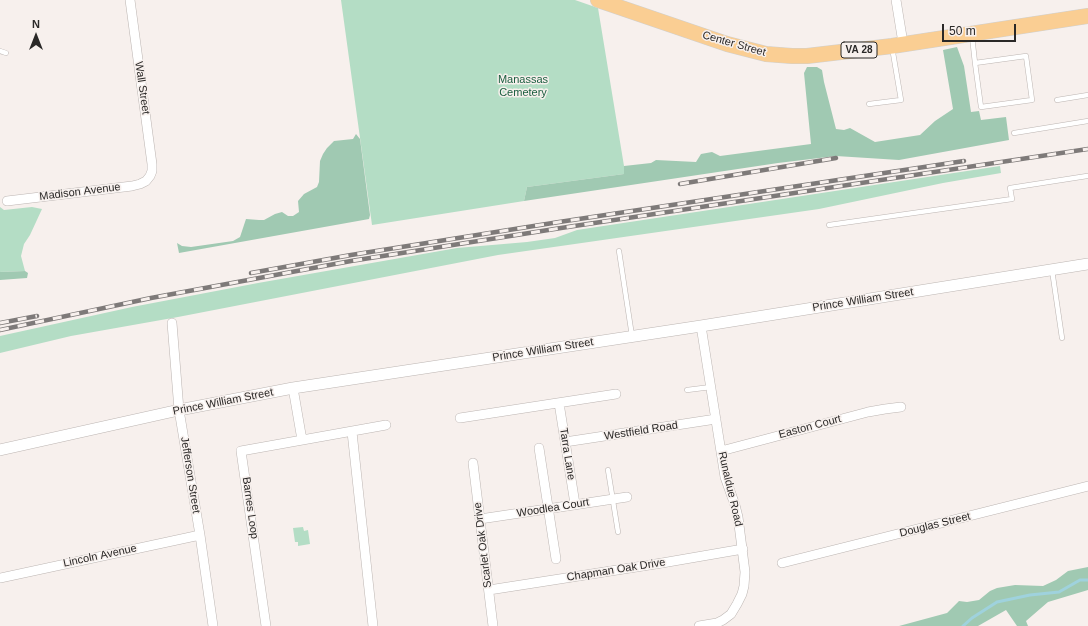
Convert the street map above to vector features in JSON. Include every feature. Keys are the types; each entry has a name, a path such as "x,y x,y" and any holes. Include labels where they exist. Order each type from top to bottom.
{"highway":[{"name":"Center Street","path":"598,0 632,6 727,44 766,54 807,56 1088,16"}],"street":[{"name":"Wall Street","path":"130,0 152,164 152,172 150,176"},
{"path":"896,0 898,44"},
{"name":"Madison Avenue","path":"6,201 132,186 146,181 150,176"},
{"name":"Prince William Street","path":"0,450 179,410 293,388 701,326 1088,264"},
{"name":"Jefferson Street","path":"172,323 179,410 200,535 213,626"},
{"name":"Runaldue Road","path":"701,326 725,477 738,517 743,549 745,577 742,594 731,614 720,622 702,626"},
{"path":"293,388 302,440"},
{"path":"460,418 616,394"},
{"name":"Tarra Lane","path":"559,403 575,504"},
{"name":"Easton Court","path":"721,451 868,412 901,407"},
{"name":"Westfield Road","path":"565,442 716,419"},
{"name":"Barnes Loop","path":"266,626 241,451 386,426"},
{"path":"352,432 373,626"},
{"path":"539,448 556,559"},
{"name":"Scarlet Oak Drive","path":"473,463 493,626"},
{"name":"Douglas Street","path":"782,563 1088,486"},
{"name":"Woodlea Court","path":"480,519 627,496"},
{"name":"Lincoln Avenue","path":"0,578 200,535"},
{"name":"Chapman Oak Drive","path":"489,590 743,549"}],"lane":[{"path":"972,33 975,63 981,107 1032,100 1026,56 975,63"},
{"path":"869,104 901,100 898,44"},
{"path":"0,51 6,53"},
{"path":"1057,100 1086,95 1088,89"},
{"path":"1014,133 1088,121"},
{"path":"829,225 1012,199 1010,188 1088,176"},
{"path":"620,251 632,336"},
{"path":"1052,269 1062,338"},
{"path":"687,390 711,387"},
{"path":"608,470 618,532"}],"green space":[{"name":"Manassas Cemetery","path":"341,0 575,0 598,8 624,166 624,174 527,187 524,201 372,225"},
{"path":"957,47 964,66 971,112 979,111 981,120 1006,117 1009,140 899,160 836,156 778,163 524,201 527,187 624,174 624,166 651,163 656,160 696,162 701,154 712,152 720,156 811,144 804,73 807,67 817,67 822,70 836,129 844,130 850,128 875,142 920,135 935,121 953,109 943,50"},
{"path":"356,134 360,139 370,215 369,219 179,253 177,243 182,246 191,247 233,241 240,237 246,219 264,220 282,212 288,216 293,216 299,212 298,201 304,194 317,187 319,182 320,161 327,148 334,141 353,139"},
{"path":"1000,166 1001,173 943,183 819,209 498,255 178,317 71,336 0,353 0,336 132,307 258,283 457,248 555,238 577,230"},
{"path":"0,207 4,210 32,207 42,209 30,235 24,244 21,256 25,271 0,272"},
{"path":"25,271 28,273 27,278 0,280 0,272"},
{"path":"303,527 304,531 308,530 310,544 298,546 298,542 295,542 293,528"},
{"path":"1088,567 1088,590 1048,602 1026,621 1028,626 1017,626 1006,610 978,626 899,626 947,613 959,601 967,602 979,600 990,591 997,588 1015,585 1043,586 1056,580 1068,571"}],"waterway":[{"path":"963,626 972,618 997,602 1030,595 1059,592 1080,580 1088,580"}],"railway":[{"path":"0,330 151,298 351,261 1088,149"},
{"path":"680,184 836,158"},
{"path":"251,273 351,255 559,222 964,161"},
{"path":"0,323 37,316"}]}
